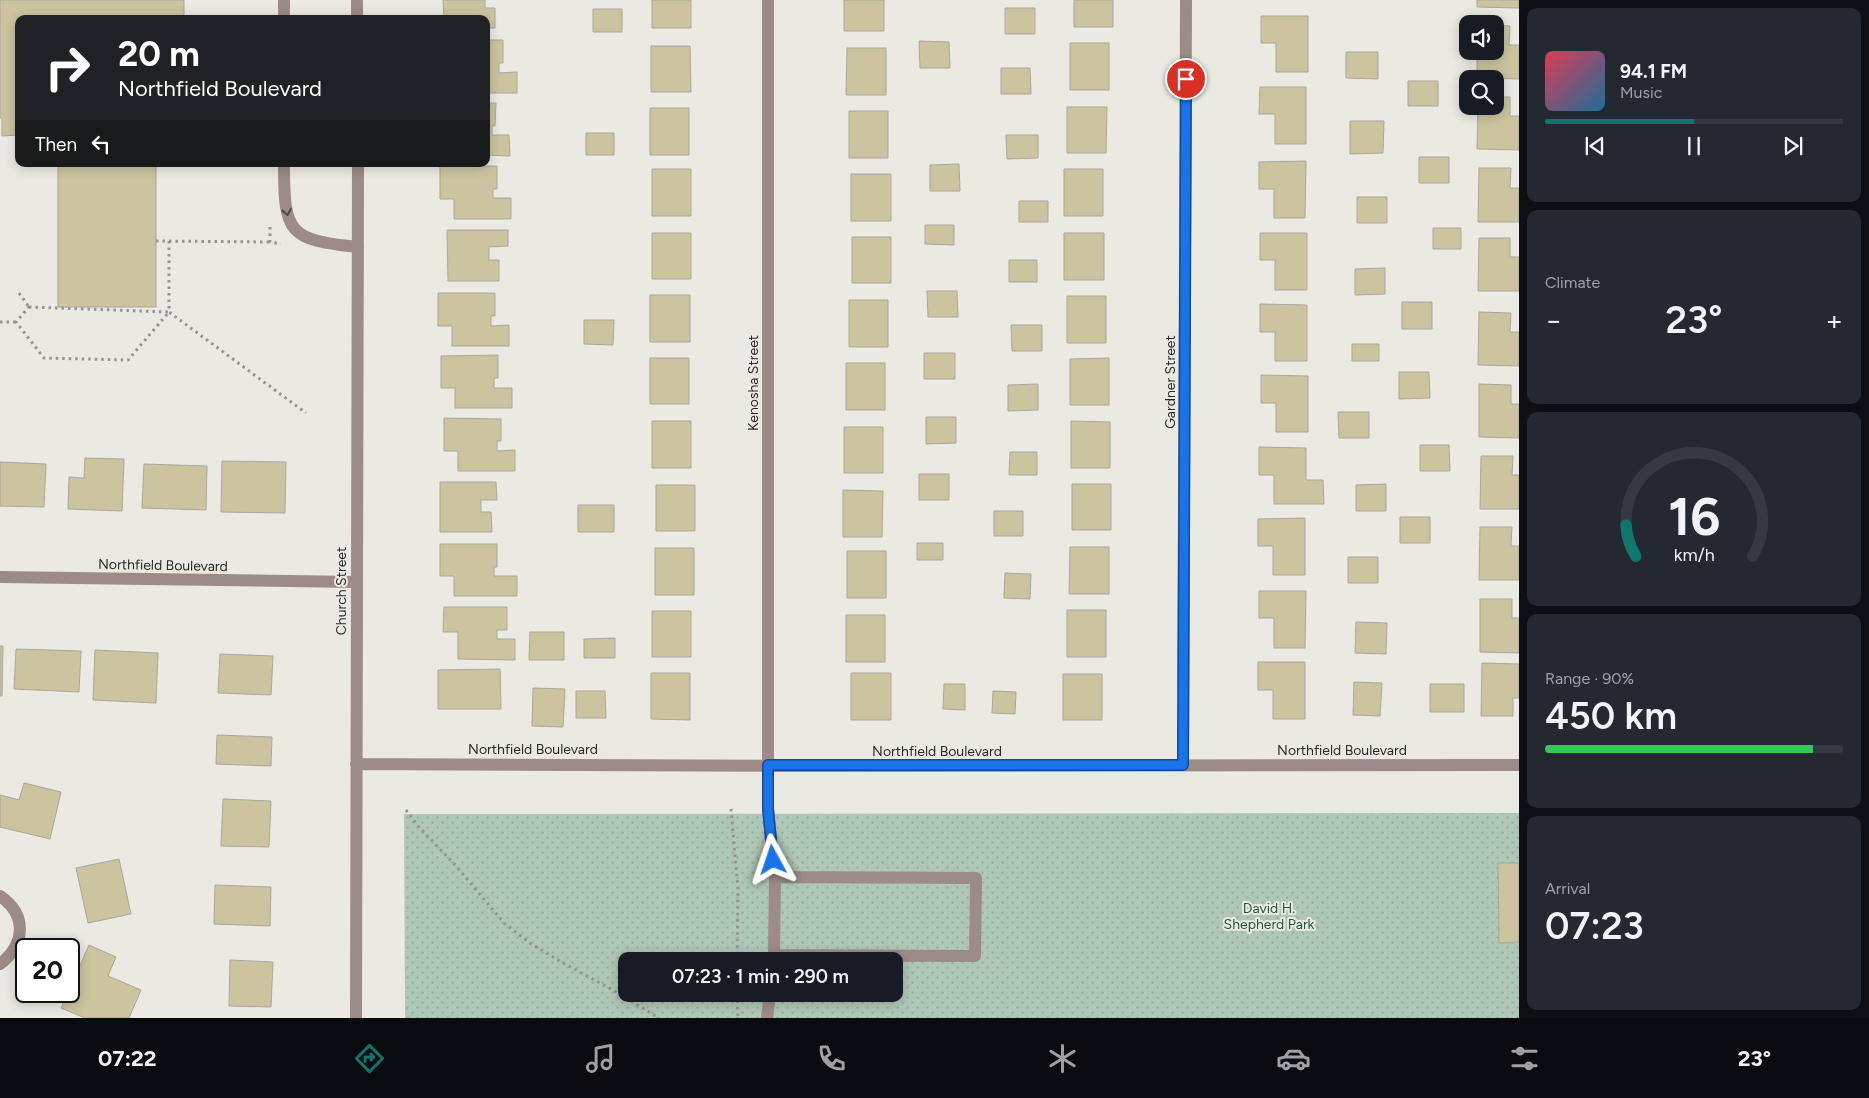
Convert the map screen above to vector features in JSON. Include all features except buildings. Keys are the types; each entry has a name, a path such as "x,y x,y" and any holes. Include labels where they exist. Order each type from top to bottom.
{"street":[{"path":"284,0 284,15"},
{"path":"357,0 357,15"},
{"name":"Kenosha Street","path":"768,0 768,809 774,878 774,952"},
{"name":"Gardner Street","path":"1183,765 1186,0"},
{"path":"284,167 284,195 288,219 293,229 306,238 328,244 358,247"},
{"name":"Church Street","path":"356,1018 358,167"},
{"name":"Northfield Boulevard","path":"0,578 356,582"},
{"name":"Northfield Boulevard","path":"356,764 1519,765"},
{"path":"774,878 976,878 975,956 903,957"},
{"path":"0,896 14,909 19,918 20,932 17,945 10,956 0,964"},
{"path":"767,1018 769,1002"}],"path":[{"path":"156,241 270,242"},
{"path":"16,322 44,358 128,360 168,312 169,241"},
{"path":"19,293 29,307"},
{"path":"29,307 168,312 306,413"},
{"path":"0,322 16,322 29,307"},
{"path":"731,809 738,890 738,952"},
{"path":"406,810 504,923 530,943 659,1018"},
{"path":"738,1002 738,1018"}],"green space":[{"name":"David H. Shepherd Park","path":"1519,813 1519,1018 405,1018 404,814"}],"route":[{"path":"773,860 768,809 768,765 1183,765 1186,79"}]}
